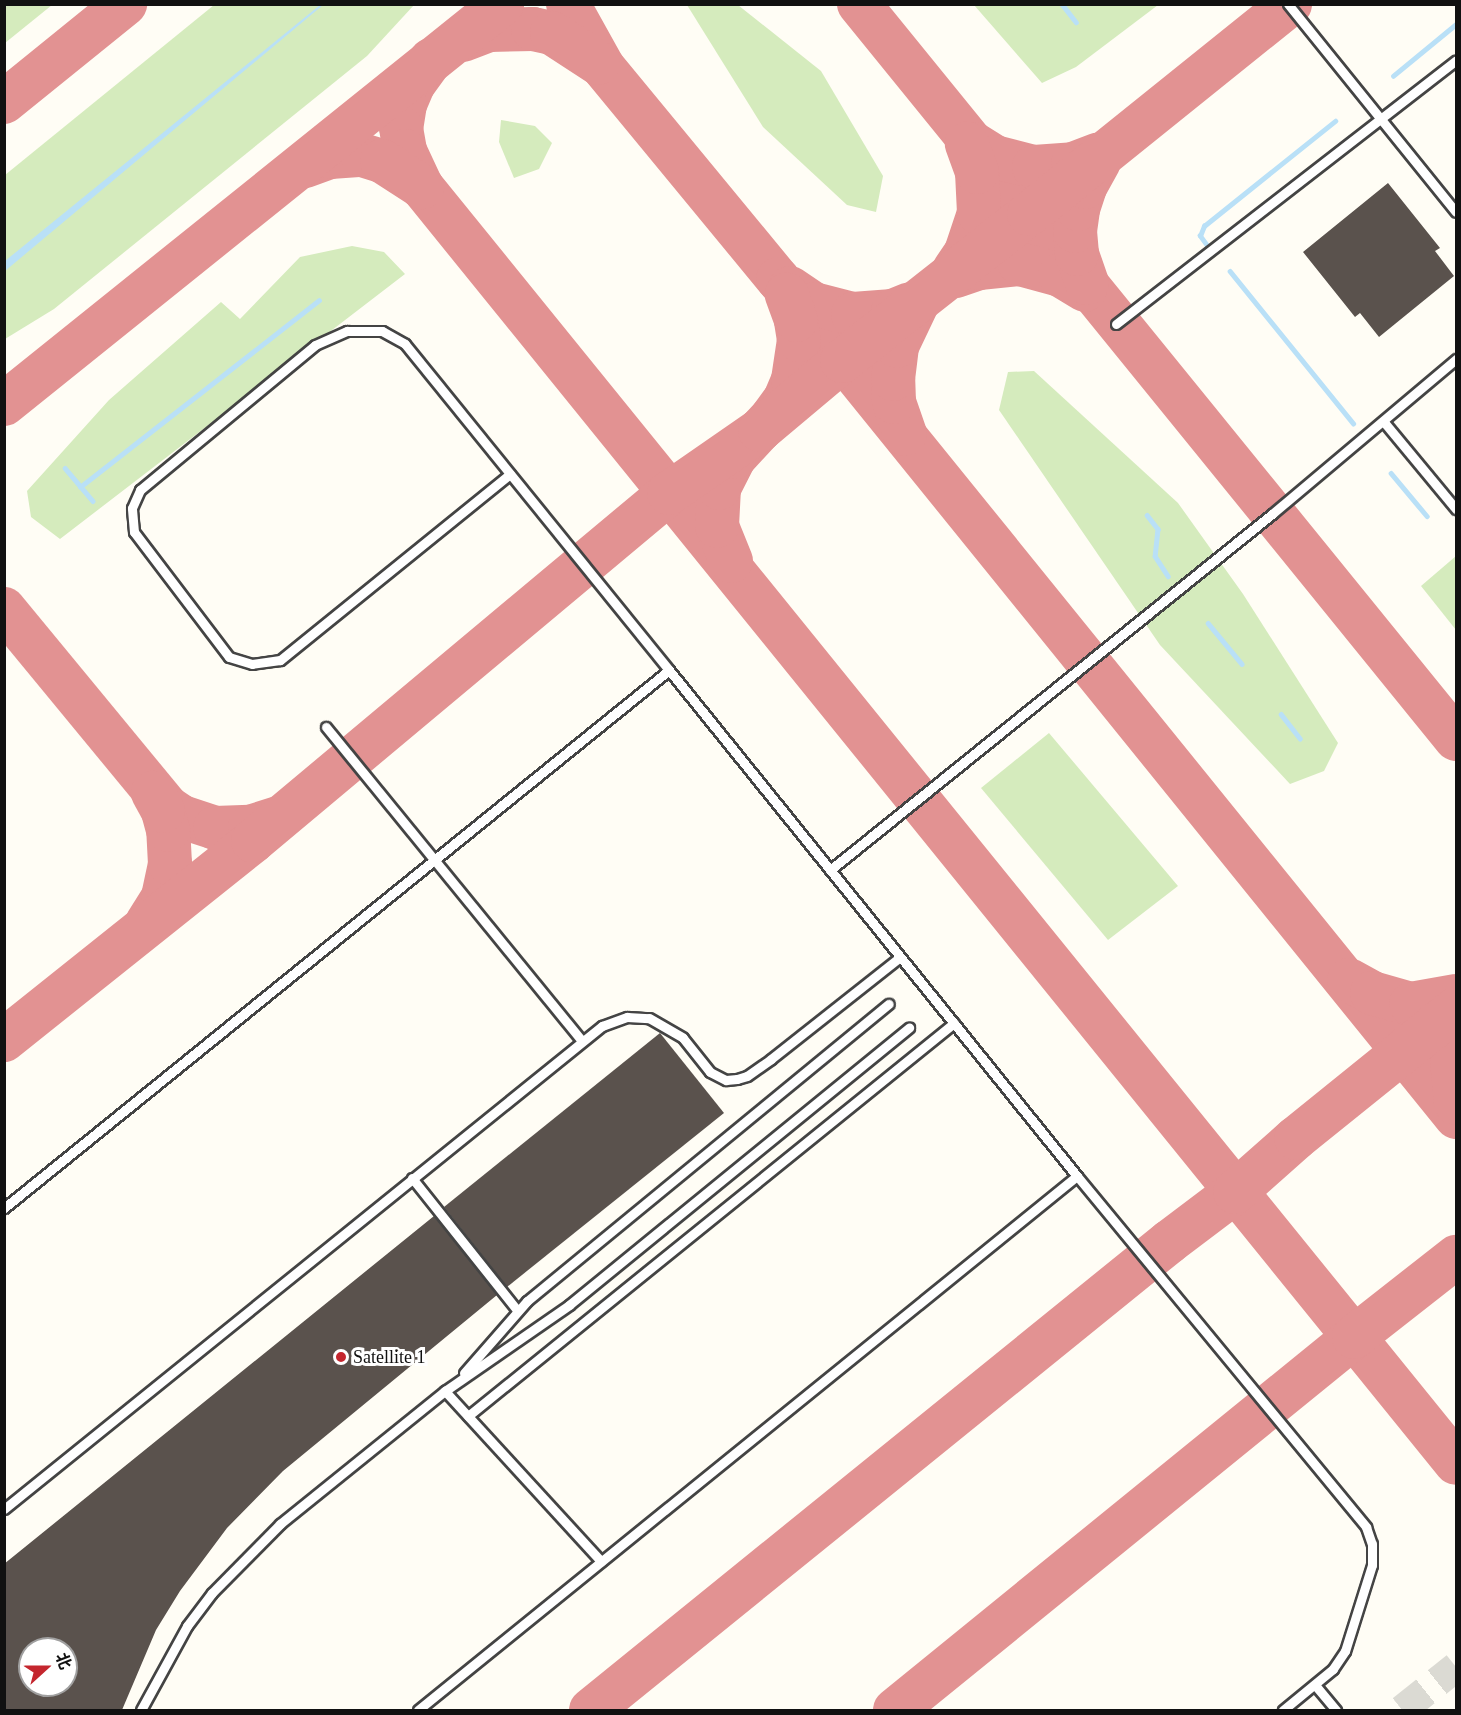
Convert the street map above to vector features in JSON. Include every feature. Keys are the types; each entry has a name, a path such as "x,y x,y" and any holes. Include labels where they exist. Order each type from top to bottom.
{"lane":[{"path":"1288,4 1456,212"},
{"path":"1116,324 1456,60"},
{"path":"510,474 280,660 252,664 229,657 134,532 132,508 140,490 315,345 346,331 382,331 405,344 831,870 1077,1176 1366,1527 1372,1544 1369,1580 1345,1651 1333,1670 1284,1710"},
{"path":"831,870 1384,422 1456,359"},
{"path":"1384,422 1456,509"},
{"path":"4,1208 669,670"},
{"path":"326,727 582,1041"},
{"path":"4,1509 602,1026 615,1020 638,1016 649,1018 682,1038 710,1072 726,1080 737,1079 747,1076 771,1059 900,957"},
{"path":"445,1391 482,1354 518,1310 889,1004"},
{"path":"468,1416 954,1023"},
{"path":"141,1710 187,1626 212,1593 280,1524 445,1391 569,1305 909,1028"},
{"path":"418,1710 1077,1176"},
{"path":"412,1178 518,1310"},
{"path":"445,1391 601,1561"},
{"path":"1315,1685 1336,1710"}],"green space":[{"path":"5,4 52,4 52,5 5,43"},
{"path":"214,5 414,5 367,56 54,309 5,339 5,175"},
{"path":"687,5 738,5 821,71 883,176 876,212 847,205 763,127"},
{"path":"974,5 1158,5 1076,67 1042,83"},
{"path":"501,120 535,126 552,143 539,169 514,178 499,142"},
{"path":"352,246 384,252 405,274 60,539 31,517 27,491 109,400 221,302 240,319 300,257"},
{"path":"1034,371 1178,503 1243,594 1338,743 1324,771 1290,784 1160,645 999,410 1008,372"},
{"path":"1456,556 1456,630 1421,586"},
{"path":"1049,733 1178,886 1108,940 981,788"}],"water":[{"path":"320,5 323,5 5,271 5,261"}],"building":[{"path":"1388,183 1440,248 1435,251 1454,276 1379,337 1360,313 1355,317 1303,252"},
{"path":"660,1033 724,1113 507,1287 444,1207"},
{"name":"Satellite 1","path":"434,1216 497,1295 283,1471 227,1528 180,1591 156,1630 122,1710 4,1710 4,1564"}],"waterway":[{"path":"1062,4 1076,22"},
{"path":"1393,76 1456,24"},
{"path":"1208,247 1200,236 1204,226 1335,121"},
{"path":"1230,271 1353,423"},
{"path":"80,487 319,300"},
{"path":"65,468 93,501"},
{"path":"1391,473 1427,516"},
{"path":"1147,515 1158,529 1155,556 1168,576"},
{"path":"1208,623 1242,664"},
{"path":"1281,714 1300,738"}],"taxiway":[{"path":"4,102 125,4"},
{"path":"4,404 502,4"},
{"path":"568,4 603,67 778,279 1456,1117"},
{"path":"859,4 1456,739"},
{"path":"4,1040 253,841 669,493 760,430 842,361 1290,4"},
{"path":"463,40 489,30 533,29 552,33 598,63"},
{"path":"431,60 414,83 405,104 401,128 405,151 422,187 1456,1463"},
{"path":"954,270 966,252 979,213 977,172 967,144"},
{"path":"974,144 995,157 1034,167 1073,164 1097,155"},
{"path":"305,166 330,157 362,155 382,161 422,187"},
{"path":"1087,283 1077,254 1075,231 1078,209 1085,187 1099,162"},
{"path":"956,276 979,268 1020,264 1060,275 1085,290"},
{"path":"790,288 814,304 853,314 893,311 910,304"},
{"path":"731,561 717,526 719,488 735,457 772,417 785,399 793,380 799,340 796,320 787,295"},
{"path":"905,434 894,402 893,379 897,346 917,304"},
{"path":"4,609 167,807 182,817 215,828 250,827 277,818"},
{"path":"147,923 163,897 170,864 168,830 163,811 153,793"},
{"path":"1349,980 1372,993 1411,1004 1456,996"},
{"path":"591,1710 1169,1242 1235,1192 1296,1138 1456,1009"},
{"path":"1456,1039 1452,1061 1456,1103"},
{"path":"895,1710 1354,1337 1456,1257"}],"tunnel":[{"path":"1402,1710 1456,1667"}],"place":[{"name":"Satellite 1","path":"341,1357"}]}
